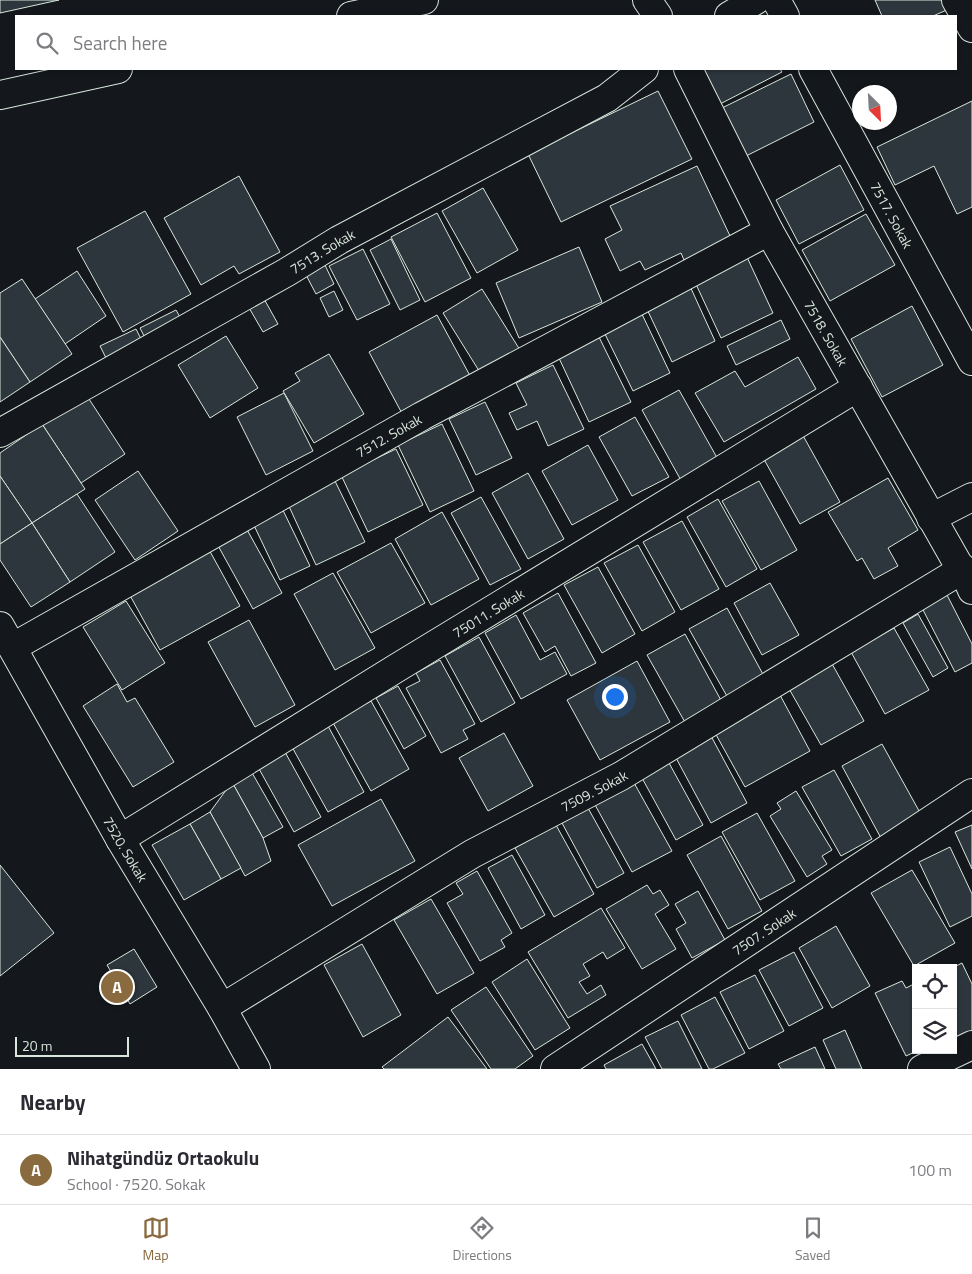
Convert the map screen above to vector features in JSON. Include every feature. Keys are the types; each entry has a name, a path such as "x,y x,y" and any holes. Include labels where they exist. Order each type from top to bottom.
{"street":[{"path":"354,15 385,4 424,0"},
{"path":"647,0 657,15"},
{"path":"731,15 756,0"},
{"path":"776,0 784,15"},
{"path":"956,0 972,28"},
{"path":"0,95 113,70"},
{"name":"7513. Sokak","path":"0,434 287,272 339,240 607,98 643,70"},
{"name":"7518. Sokak","path":"688,70 769,231 967,579"},
{"name":"7517. Sokak","path":"814,70 972,361"},
{"name":"7512. Sokak","path":"6,636 769,231"},
{"name":"75011. Sokak","path":"120,839 858,387"},
{"path":"931,518 972,497"},
{"name":"7509. Sokak","path":"222,1008 472,854 621,776 967,579"},
{"name":"7520. Sokak","path":"6,636 120,839 222,1008 256,1069"},
{"name":"7507. Sokak","path":"555,1069 972,793"},
{"path":"922,1069 972,1044"}],"building":[{"path":"0,0 59,0 0,13"},
{"path":"875,0 945,0 949,9 935,15 882,15"},
{"path":"703,70 781,70 782,72 720,104"},
{"path":"791,74 814,122 746,156 722,108"},
{"path":"658,91 692,159 561,222 528,154"},
{"path":"972,101 972,207 957,214 934,166 895,185 877,147"},
{"path":"840,165 864,210 799,244 776,200"},
{"path":"697,166 731,238 684,260 681,253 645,270 640,261 620,271 605,239 622,230 610,206"},
{"path":"239,176 280,252 239,274 234,266 201,285 164,218"},
{"path":"483,188 518,250 477,273 442,211"},
{"path":"145,211 191,294 123,332 77,248"},
{"path":"437,213 471,278 425,302 391,237"},
{"path":"866,214 895,265 830,301 802,250"},
{"path":"391,239 420,300 400,310 370,250"},
{"path":"579,247 602,302 519,338 496,283"},
{"path":"363,249 390,304 357,320 329,266"},
{"path":"746,255 773,313 721,338 694,280"},
{"path":"324,263 334,284 316,294 305,273"},
{"path":"77,271 106,316 65,344 35,299"},
{"path":"22,279 72,354 30,382 0,337 0,293"},
{"path":"689,284 715,341 672,362 645,305"},
{"path":"482,289 520,350 481,374 443,313"},
{"path":"334,291 343,310 329,317 320,298"},
{"path":"263,297 278,324 263,332 248,306"},
{"path":"912,306 943,365 882,397 851,339"},
{"path":"176,310 184,324 147,342 140,328"},
{"path":"640,310 670,373 633,391 602,328"},
{"path":"437,315 474,383 405,419 369,352"},
{"path":"781,320 790,339 736,365 727,346"},
{"path":"136,329 143,343 107,360 100,346"},
{"path":"226,336 258,388 210,418 178,365"},
{"path":"0,337 30,382 0,402"},
{"path":"599,337 631,402 589,422 558,356"},
{"path":"329,354 364,414 314,443 283,391 300,381 295,373"},
{"path":"798,357 816,389 724,442 695,393 735,371 745,387"},
{"path":"553,365 584,429 548,446 537,421 517,430 509,413 527,405 516,383"},
{"path":"679,390 720,463 683,484 642,410"},
{"path":"284,393 313,451 266,475 237,417"},
{"path":"87,396 125,454 81,483 42,424"},
{"path":"485,402 512,458 476,475 449,419"},
{"path":"635,417 669,477 632,496 599,437"},
{"path":"42,424 85,489 32,523 0,476 0,453"},
{"path":"442,424 474,491 430,512 398,445"},
{"path":"801,432 840,502 800,524 761,454"},
{"path":"588,445 618,500 572,525 542,471"},
{"path":"396,449 423,505 368,532 341,475"},
{"path":"138,471 178,531 135,560 95,500"},
{"path":"528,473 564,539 528,559 492,493"},
{"path":"0,476 32,523 0,544"},
{"path":"888,478 918,530 888,548 898,566 874,579 862,558 857,561 828,512"},
{"path":"334,479 365,542 316,565 287,502"},
{"path":"759,481 797,550 761,570 722,501"},
{"path":"77,494 115,552 70,582 32,523"},
{"path":"481,497 521,569 490,585 451,513"},
{"path":"718,499 757,569 726,587 687,517"},
{"path":"279,502 310,566 280,580 250,517"},
{"path":"442,512 479,579 431,605 395,539"},
{"path":"682,521 719,589 681,610 643,542"},
{"path":"32,523 70,582 31,607 0,560 0,544"},
{"path":"245,526 282,593 253,609 216,542"},
{"path":"391,543 425,603 371,633 337,572"},
{"path":"638,545 675,612 642,631 604,563"},
{"path":"207,546 240,606 160,650 127,590"},
{"path":"598,567 635,634 602,653 564,585"},
{"path":"333,573 375,648 335,670 294,594"},
{"path":"770,583 799,635 762,655 734,603"},
{"path":"558,593 596,663 571,676 555,646 545,652 523,613"},
{"path":"947,595 972,644 972,663 955,672 922,608"},
{"path":"126,601 165,663 122,690 83,627"},
{"path":"727,608 765,678 728,698 689,629"},
{"path":"918,614 948,668 933,677 903,623"},
{"path":"516,615 540,660 555,652 567,674 521,699 485,633"},
{"path":"249,620 295,705 255,727 208,642"},
{"path":"894,628 929,690 885,714 851,652"},
{"path":"685,634 723,704 686,724 647,655"},
{"path":"479,637 515,703 481,722 445,656"},
{"path":"440,660 475,724 463,730 468,739 441,753 406,688 420,681 416,673"},
{"path":"637,661 670,722 600,760 567,700"},
{"path":"831,662 864,721 821,745 788,687"},
{"path":"117,684 127,702 135,698 174,762 133,787 83,706"},
{"path":"398,686 426,736 404,749 376,698"},
{"path":"780,695 810,751 745,787 714,731"},
{"path":"371,701 409,769 371,791 332,721"},
{"path":"328,726 364,792 328,812 292,747"},
{"path":"504,733 533,786 488,811 459,758"},
{"path":"711,736 747,803 711,823 675,756"},
{"path":"882,744 923,818 882,840 842,766"},
{"path":"285,752 321,817 294,832 258,767"},
{"path":"669,763 703,825 676,840 642,778"},
{"path":"834,770 872,839 841,856 802,787"},
{"path":"251,771 283,827 263,838 232,782"},
{"path":"633,781 672,851 632,872 594,803"},
{"path":"232,782 263,838 271,861 245,876 210,812"},
{"path":"796,791 832,850 822,856 827,864 807,877 770,816 781,809 777,803"},
{"path":"381,799 415,861 332,906 298,845"},
{"path":"588,808 624,873 597,888 562,823"},
{"path":"210,812 241,868 221,879 190,824"},
{"path":"757,813 795,881 760,900 722,832"},
{"path":"190,824 221,879 184,900 152,845"},
{"path":"556,825 594,894 554,917 515,848"},
{"path":"972,825 972,869 955,832"},
{"path":"721,836 762,911 728,929 687,855"},
{"path":"950,847 972,894 972,916 950,927 919,862"},
{"path":"512,855 545,915 521,929 488,868"},
{"path":"0,865 54,933 0,976"},
{"path":"912,870 955,943 918,964 913,964 871,893"},
{"path":"477,871 512,933 501,940 505,947 480,961 447,903 463,894 456,883"},
{"path":"647,885 653,894 660,890 669,905 655,914 676,949 642,969 606,909"},
{"path":"698,891 725,940 692,958 676,929 686,923 675,904"},
{"path":"431,899 474,973 437,994 394,920"},
{"path":"601,908 625,948 607,959 603,952 583,964 590,976 579,982 587,994 601,985 606,995 568,1018 528,952"},
{"path":"836,926 870,986 832,1008 799,948"},
{"path":"362,944 401,1015 363,1037 324,965"},
{"path":"134,949 157,987 130,1004 107,965"},
{"path":"794,952 823,1008 789,1026 759,970"},
{"path":"527,959 570,1028 535,1050 492,982"},
{"path":"962,963 972,984 972,1038 957,1044 957,1009 957,966"},
{"path":"755,975 784,1031 749,1049 720,992"},
{"path":"902,981 906,988 912,985 912,1053 906,1056 875,993"},
{"path":"486,987 533,1056 515,1069 491,1069 451,1010"},
{"path":"715,997 745,1053 713,1069 709,1069 681,1015"},
{"path":"448,1017 487,1069 384,1069 382,1067"},
{"path":"678,1021 702,1069 662,1069 645,1037"},
{"path":"845,1030 862,1069 836,1069 823,1040"},
{"path":"642,1044 656,1069 606,1069 604,1065"},
{"path":"815,1047 825,1069 781,1069 778,1064"}],"place":[{"name":"Nihatgündüz Ortaokulu","path":"117,987"}]}
